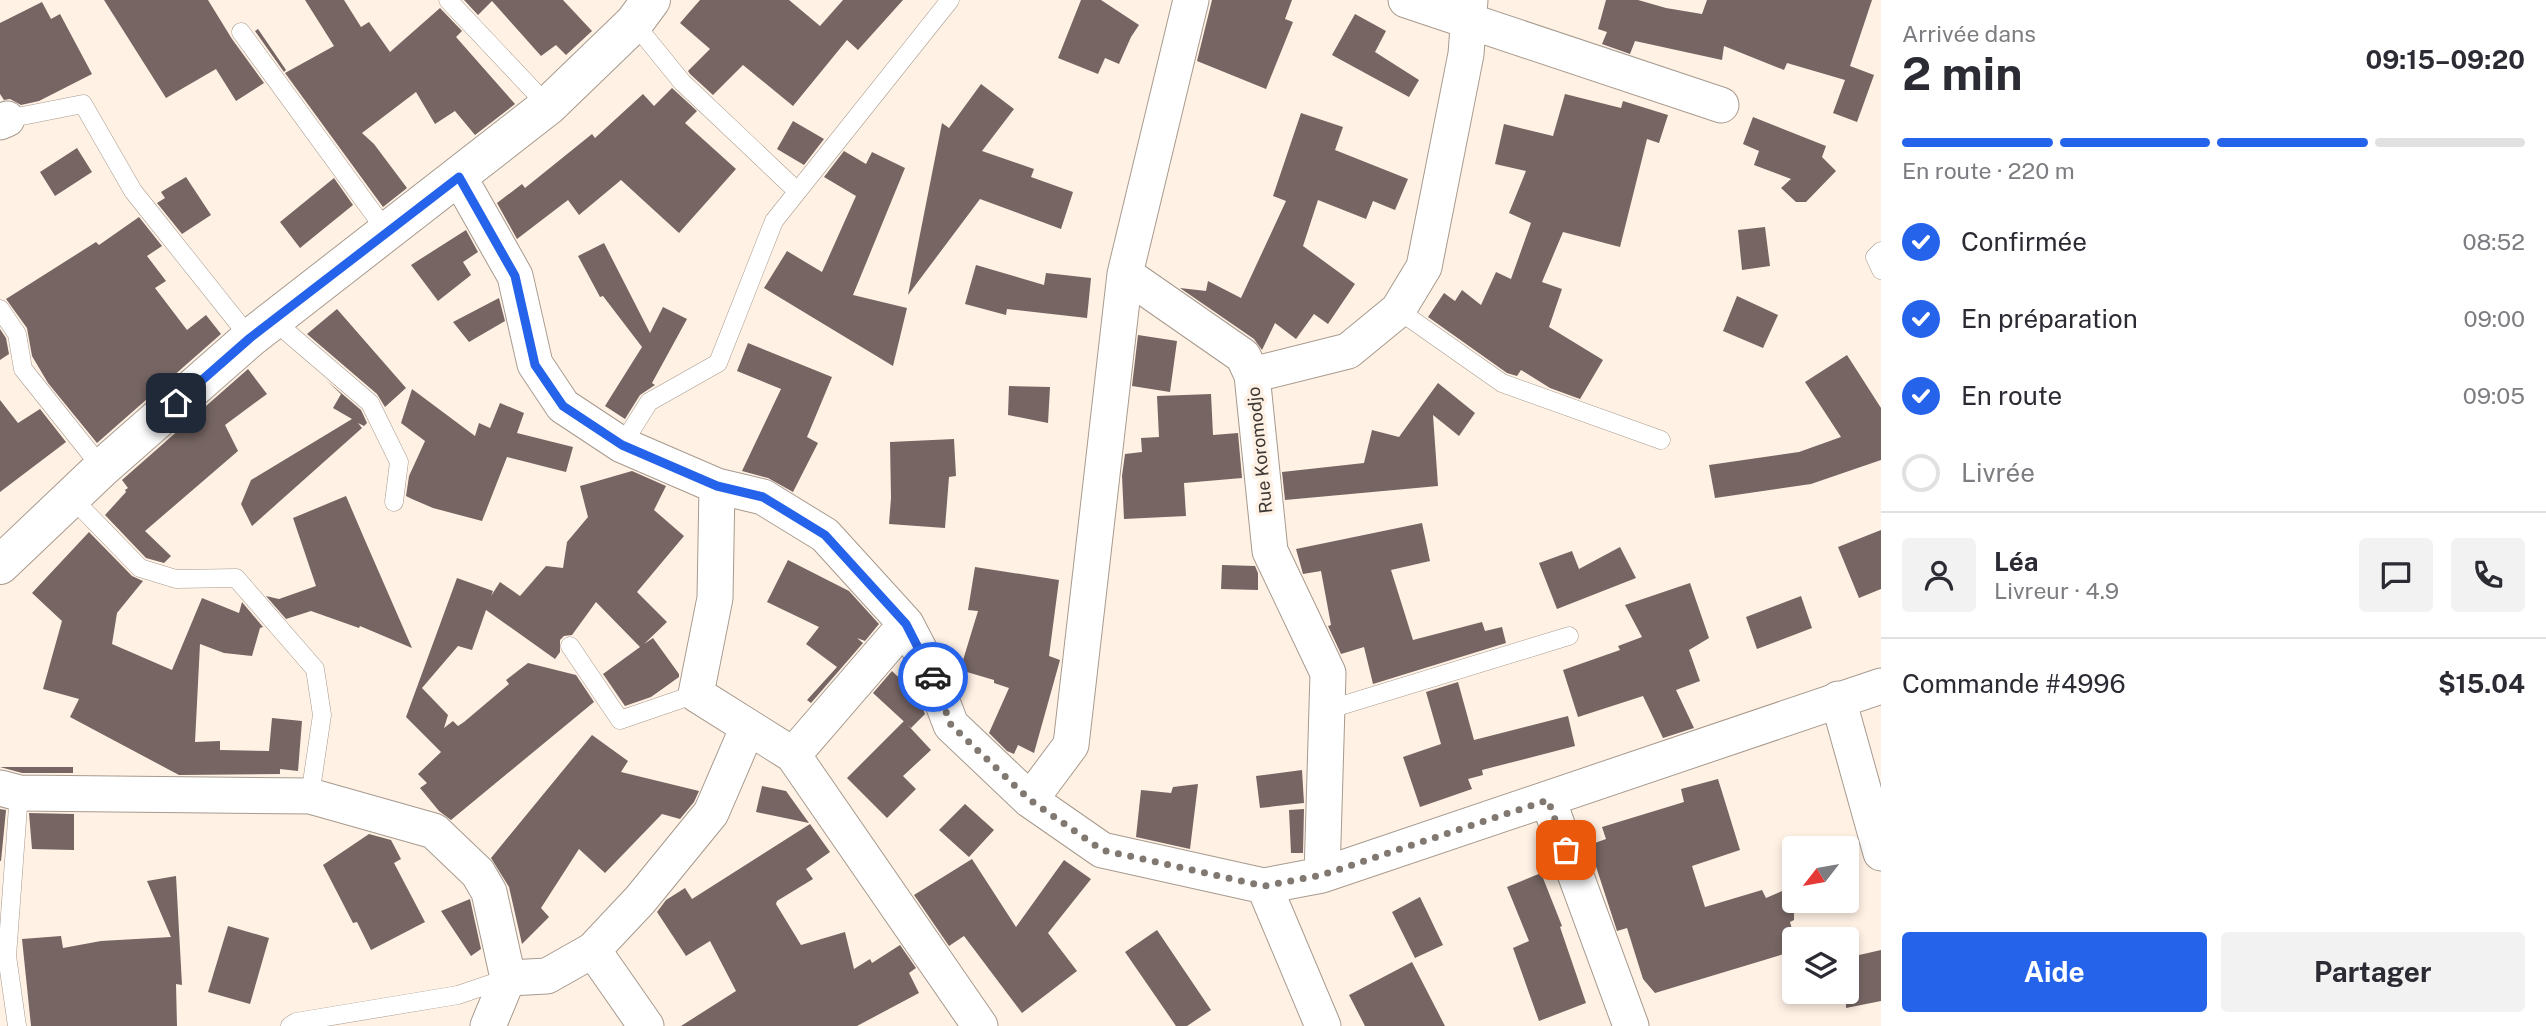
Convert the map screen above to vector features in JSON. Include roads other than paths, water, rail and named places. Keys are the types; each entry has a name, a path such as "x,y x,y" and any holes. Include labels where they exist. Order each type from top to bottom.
{"street":[{"path":"1030,800 1071,745 1125,274 1191,0"},
{"path":"1406,0 1469,11 1721,105"},
{"path":"0,565 102,468 261,329 548,106 642,11"},
{"path":"1252,375 1348,351 1398,310 1424,267 1466,54 1469,11"},
{"path":"459,177 515,276 535,365 563,406 622,445 717,486 763,497 825,535 906,624 930,670 951,725 1030,800 1102,850 1264,886 1322,875 1838,699 1881,687"},
{"name":"Rue Koromodjo","path":"1125,274 1243,356 1252,375 1270,551 1328,673 1322,875"},
{"path":"717,486 715,598 696,694 793,755 980,1026"},
{"path":"793,755 906,624"},
{"path":"1838,699 1881,853"},
{"path":"508,978 547,976 593,950 640,900 711,813 748,727"},
{"path":"9,790 310,796 434,831 478,873 489,891 508,978 488,1026"},
{"path":"1548,800 1631,1026"},
{"path":"1264,886 1323,1026"},
{"path":"593,950 646,1026"}],"lane":[{"path":"448,0 548,106"},
{"path":"622,445 649,402 718,363 774,221 950,0"},
{"path":"642,11 682,82 797,191"},
{"path":"241,32 387,232"},
{"path":"2,116 83,104 133,191 261,329 370,403 399,463 394,502"},
{"path":"1881,251 1875,257 1881,270"},
{"path":"0,309 17,334 23,369 102,468"},
{"path":"1398,310 1502,383 1661,440"},
{"path":"71,497 140,568 176,579 236,579 316,669 322,715 310,796"},
{"path":"1327,710 1569,636"},
{"path":"570,646 620,720 696,694"},
{"path":"9,790 7,956 17,1026"},
{"path":"290,1026 296,1022 458,995 508,978"}]}
